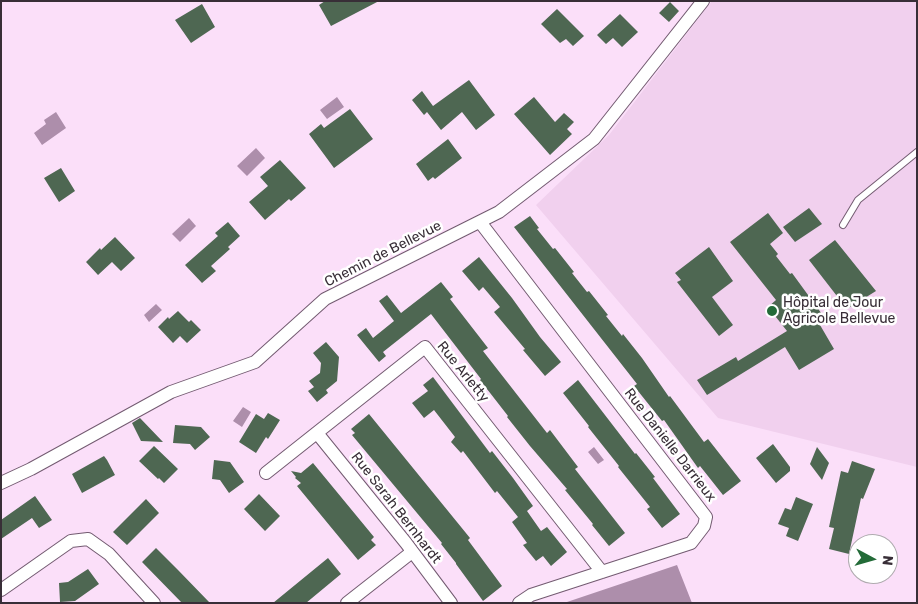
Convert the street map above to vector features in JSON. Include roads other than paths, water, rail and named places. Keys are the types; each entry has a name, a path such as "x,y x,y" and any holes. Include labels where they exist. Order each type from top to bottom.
{"street":[{"name":"Chemin de Bellevue","path":"1,483 31,469 171,392 254,362 325,299 499,212 594,139 702,1"},
{"name":"Rue Danielle Darrieux","path":"480,222 706,517 704,526 692,543 531,595 519,603"},
{"name":"Rue Arletty","path":"266,473 426,347 602,572"},
{"name":"Rue Sarah Bernhardt","path":"317,433 452,603"},
{"path":"1,590 71,540 88,539 109,554 154,603"},
{"path":"347,603 412,552"}],"lane":[{"path":"843,225 858,200 917,152"}],"place":[{"name":"Hôpital de Jour Agricole Bellevue","path":"772,311"}]}
